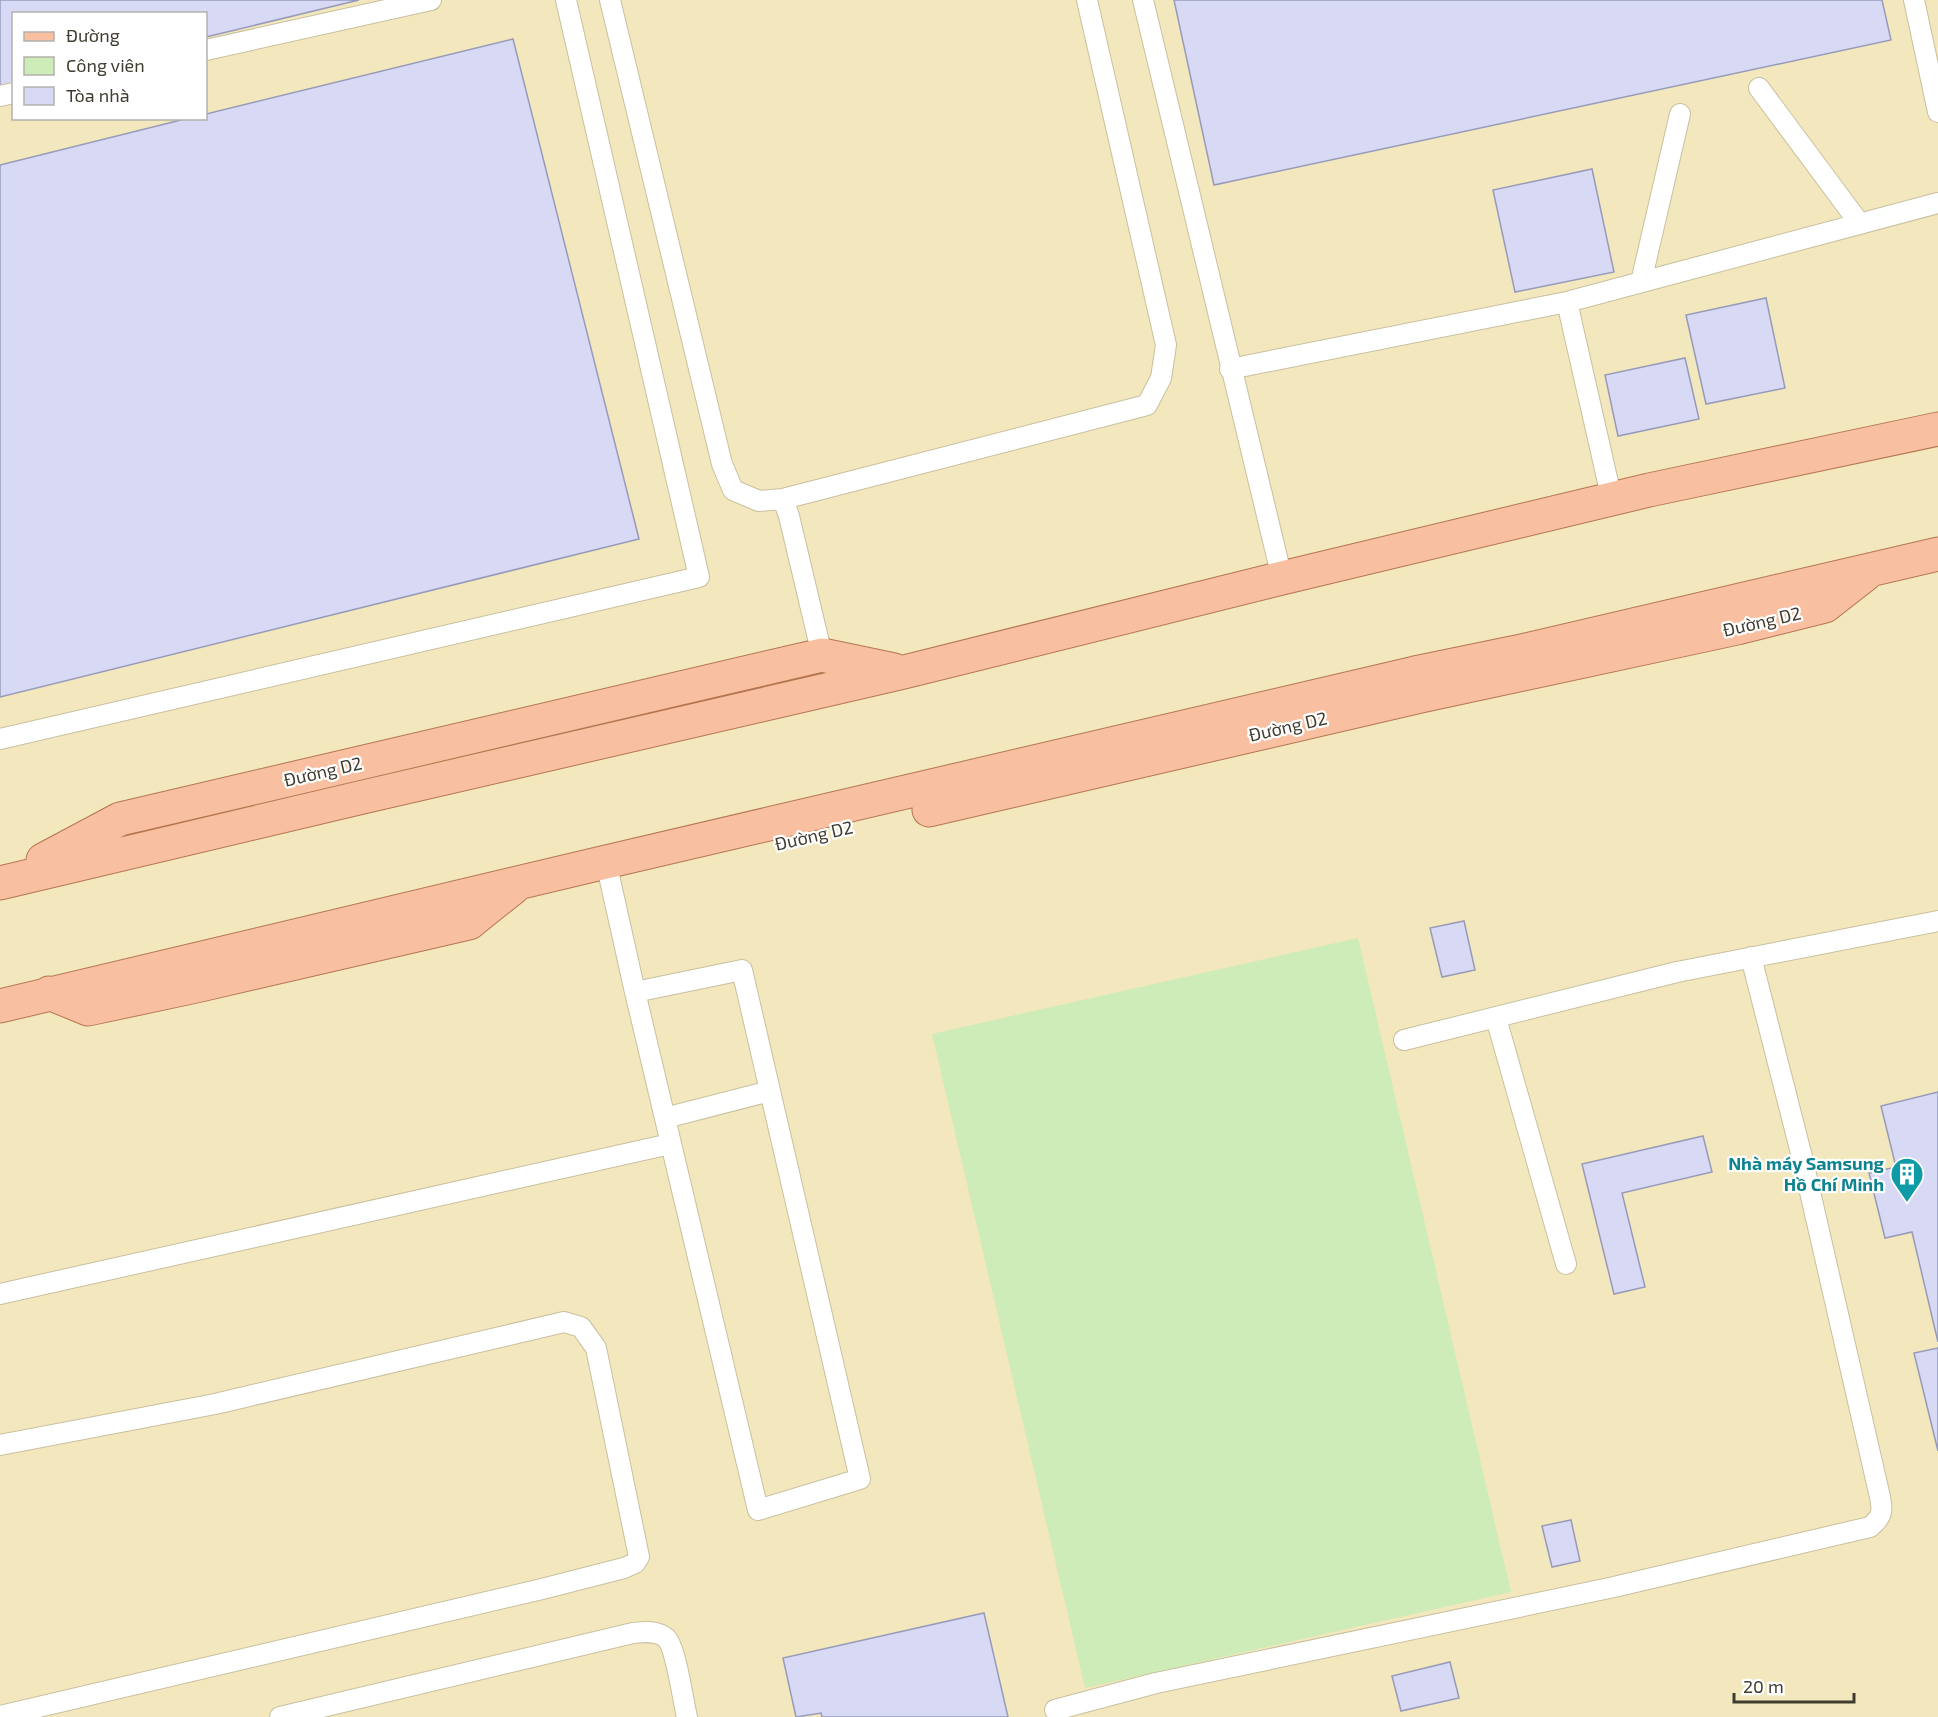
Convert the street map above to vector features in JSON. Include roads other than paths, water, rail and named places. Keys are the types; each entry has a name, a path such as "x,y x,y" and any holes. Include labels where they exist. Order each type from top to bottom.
{"main road":[{"name":"Đường D2","path":"0,883 904,672 1649,490 1938,429"},
{"name":"Đường D2","path":"0,1006 689,842 1938,554"},
{"name":"Đường D2","path":"0,883 120,819 822,656 904,672"}],"lane":[{"path":"207,50 431,0"},
{"path":"0,739 699,577 566,0"},
{"path":"610,0 722,464 734,490 759,501 783,499 1147,405 1161,378 1166,345 1087,0"},
{"path":"1143,0 1282,578"},
{"path":"1914,0 1938,112"},
{"path":"1760,88 1860,224"},
{"path":"1641,282 1680,114"},
{"path":"1230,369 1567,302 1938,203"},
{"path":"1567,302 1612,500"},
{"path":"783,499 822,656"},
{"path":"606,862 635,992 670,1144 758,1510 860,1479 742,970 635,992"},
{"path":"1404,1040 1677,972 1938,921"},
{"path":"1055,1710 1156,1683 1626,1584 1870,1527 1880,1518 1883,1510 1878,1486 1802,1157 1751,957"},
{"path":"1496,1018 1566,1264"},
{"path":"664,1118 770,1090"},
{"path":"0,1294 670,1144"},
{"path":"0,1445 215,1404 564,1322 581,1327 596,1348 639,1557 635,1563 624,1568 566,1583 0,1716"},
{"path":"280,1717 633,1633 652,1632 665,1637 672,1648 687,1717"}],"place":[{"name":"Nhà máy Samsung Hồ Chí Minh","path":"1907,1203"}]}
